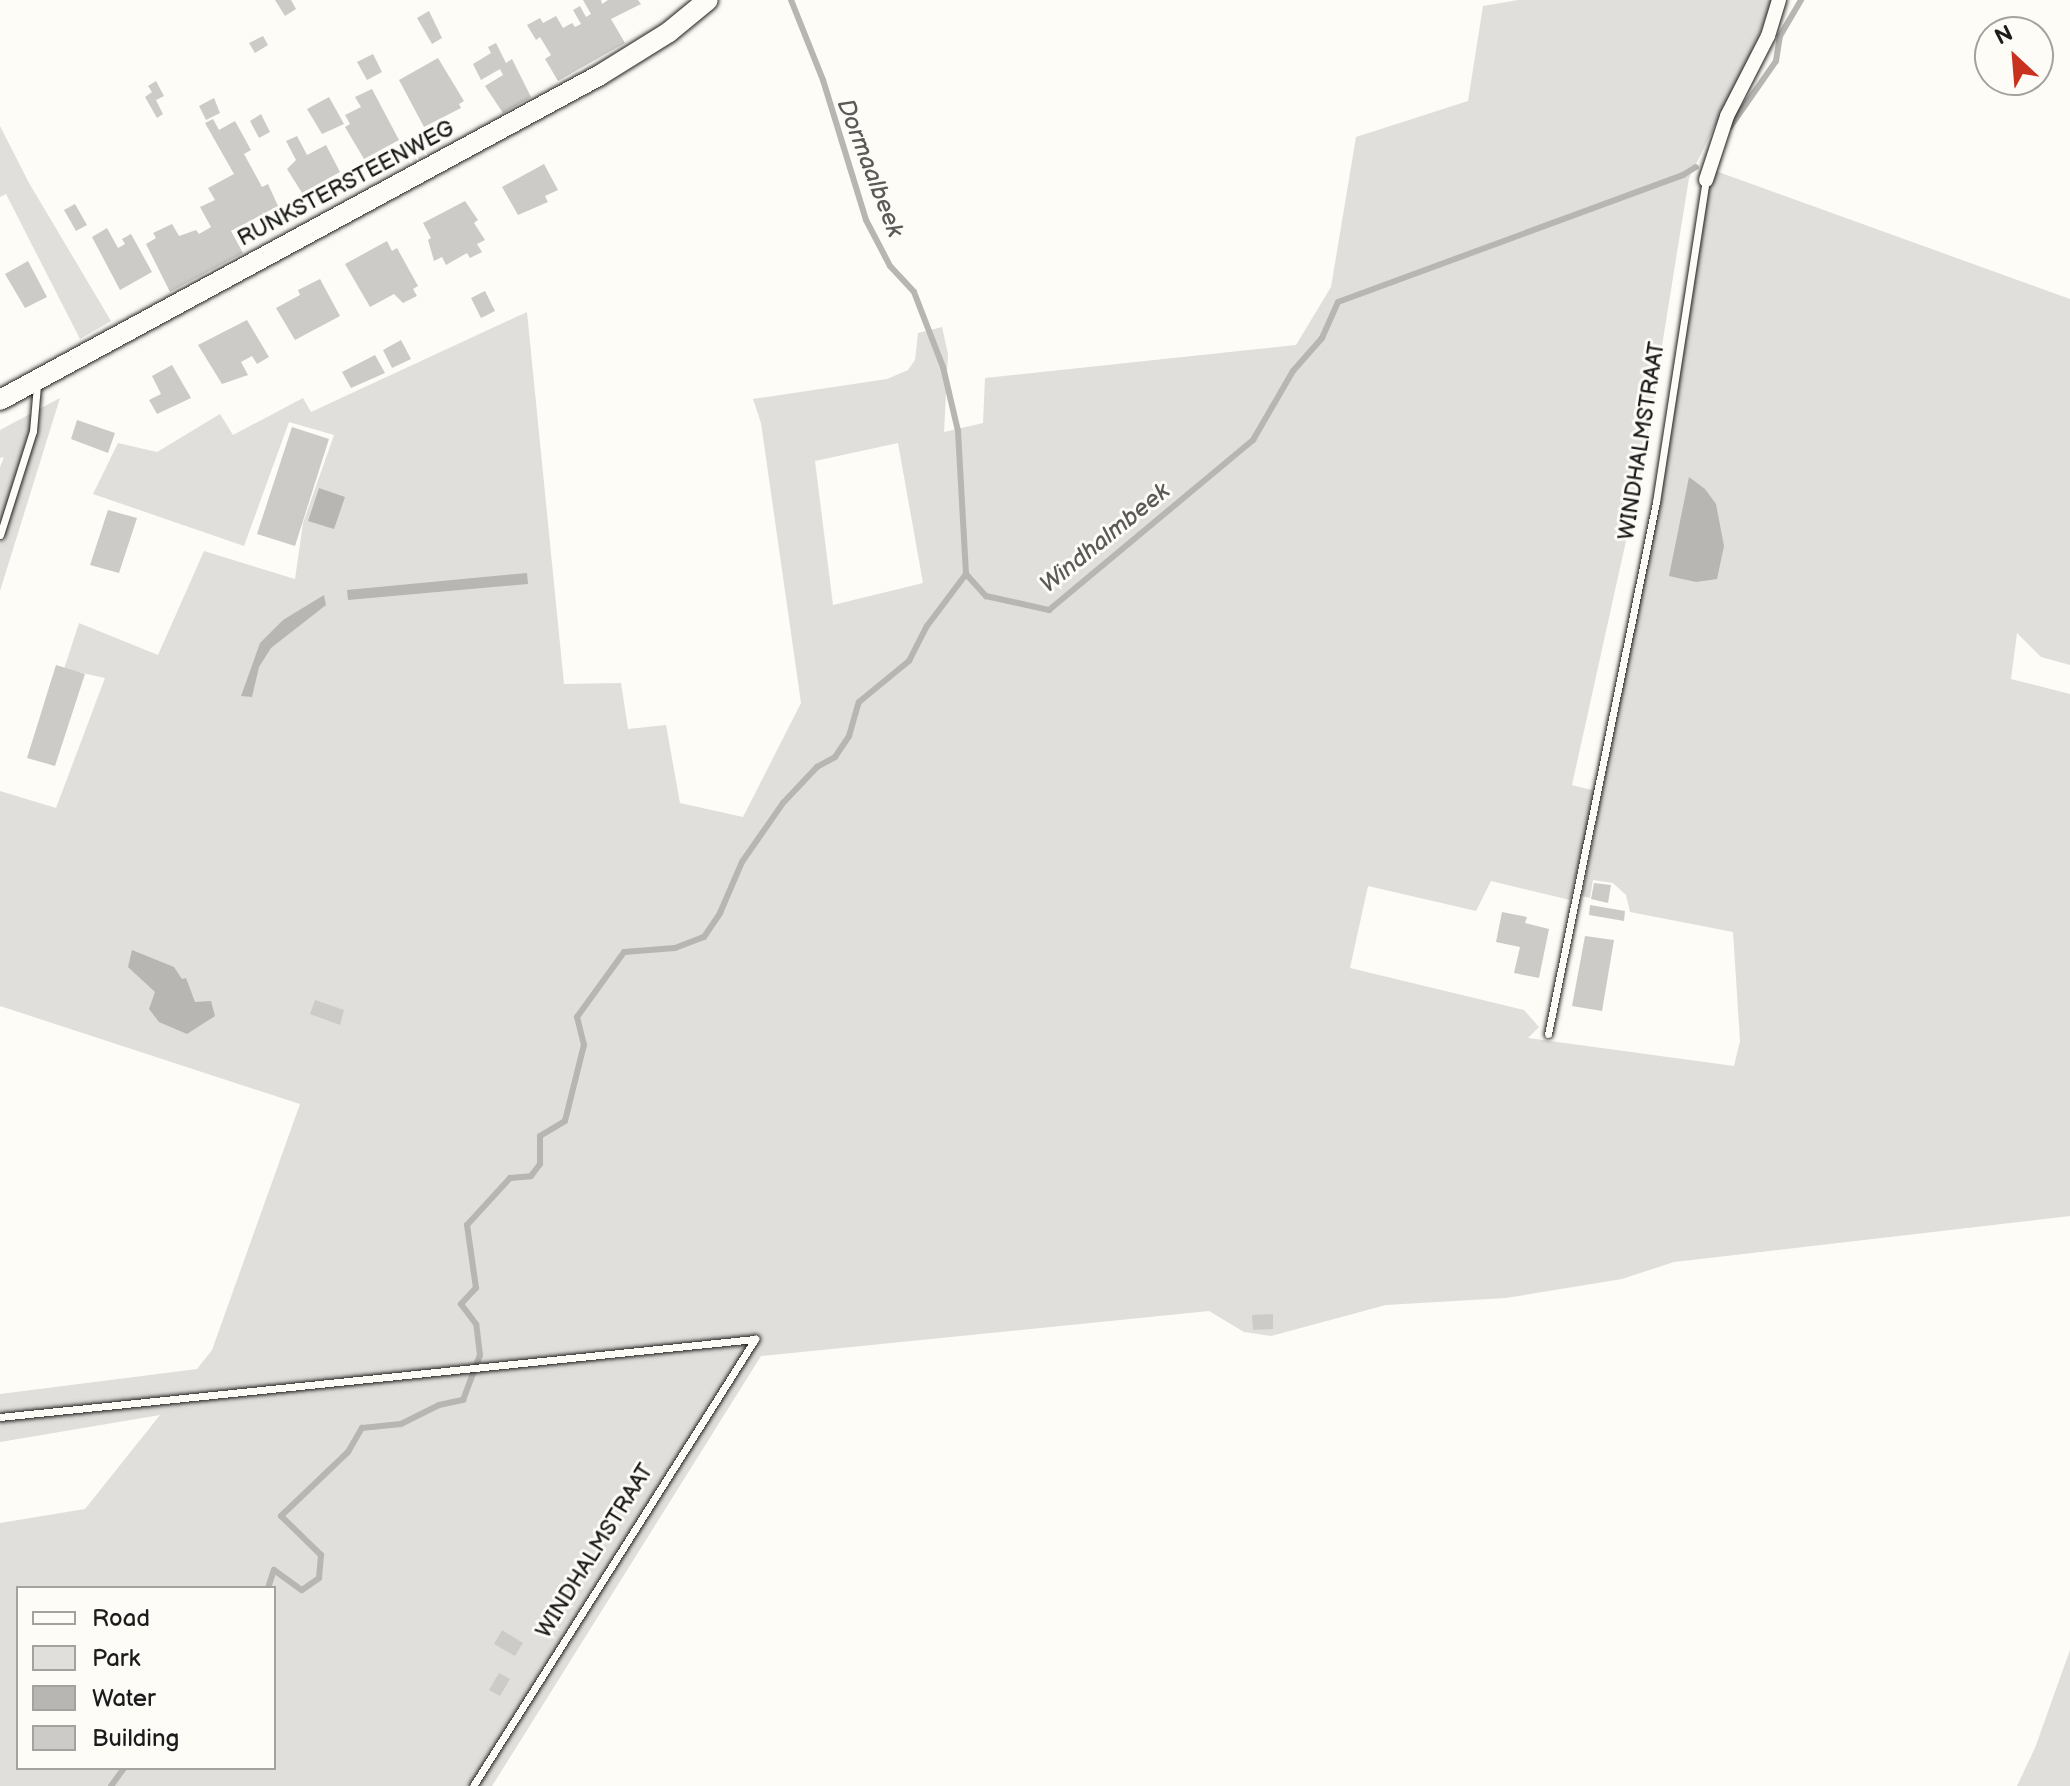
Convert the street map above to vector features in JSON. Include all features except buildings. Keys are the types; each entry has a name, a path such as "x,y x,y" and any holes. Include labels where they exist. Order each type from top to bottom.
{"street":[{"name":"RUNKSTERSTEENWEG","path":"0,400 600,75 669,32 708,0"},
{"name":"WINDHALMSTRAAT","path":"1706,180 1727,116 1768,36 1779,0"}],"lane":[{"name":"WINDHALMSTRAAT","path":"1548,1034 1656,502 1697,215 1706,180"},
{"path":"0,535 33,431 37,379"},
{"name":"WINDHALMSTRAAT","path":"0,1417 755,1339 473,1786"}],"green space":[{"path":"1518,0 1772,0 1758,38 1689,178 1643,464 1572,785 1596,791 1570,900 1491,881 1476,911 1368,886 1350,968 1524,1010 1539,1027 1528,1038 1734,1066 1740,1041 1733,932 1630,912 1626,895 1613,883 1593,880 1590,898 1582,896 1667,457 1702,216 1713,170 2070,299 2070,665 2041,657 2017,633 2011,679 2070,694 2070,1216 1674,1262 1622,1279 1506,1298 1386,1305 1271,1336 1244,1332 1209,1311 761,1356 492,1786 0,1786 0,1523 85,1509 160,1415 0,1442 0,1394 197,1369 212,1350 300,1104 0,1006 0,791 56,808 105,678 64,669 79,623 158,655 204,551 295,579 303,523 334,435 289,422 244,546 93,494 118,443 157,452 220,414 233,435 303,398 311,412 527,312 564,684 621,683 628,729 666,725 680,803 743,817 801,703 761,423 753,399 887,379 908,370 915,360 918,333 942,327 948,354 944,432 983,423 985,378 1296,345 1331,287 1356,137 1468,101 1483,6","holes":["898,443 923,583 833,605 815,461"]},
{"path":"0,126 29,183 111,321 80,339 6,194 0,197"},
{"path":"60,398 0,591 0,467 4,457 0,458 0,430"},
{"path":"2070,1650 2070,1786 2017,1786 2035,1748"}],"water":[{"path":"1689,477 1705,489 1716,504 1724,546 1717,579 1696,582 1669,576"},
{"path":"319,488 345,497 334,529 308,521"},
{"path":"527,573 528,584 348,600 347,590"},
{"path":"324,595 326,605 271,648 259,667 252,697 241,696 260,643 283,620"},
{"path":"132,950 174,967 182,979 186,978 195,1002 211,1001 215,1016 187,1034 159,1022 149,1009 155,992 128,967"}],"waterway":[{"name":"Dormaalbeek","path":"791,0 823,80 866,220 890,266 914,292 943,367 958,431 966,574"},
{"name":"Windhalmbeek","path":"1730,127 1776,61 1780,36 1801,0"},
{"name":"Windhalmbeek","path":"269,1586 274,1570 302,1590 319,1578 321,1555 281,1516 348,1452 362,1428 401,1424 439,1405 463,1400 480,1355 476,1324 461,1304 476,1288 467,1225 510,1178 531,1176 540,1164 540,1136 565,1121 584,1045 577,1017 624,952 675,948 704,937 720,913 742,862 783,803 817,767 835,757 849,736 859,702 909,661 927,626 966,574 986,596 1049,610 1253,440 1293,371 1322,338 1338,302 1683,175 1696,167"},
{"name":"Windhalmbeek","path":"111,1786 123,1770"}]}
